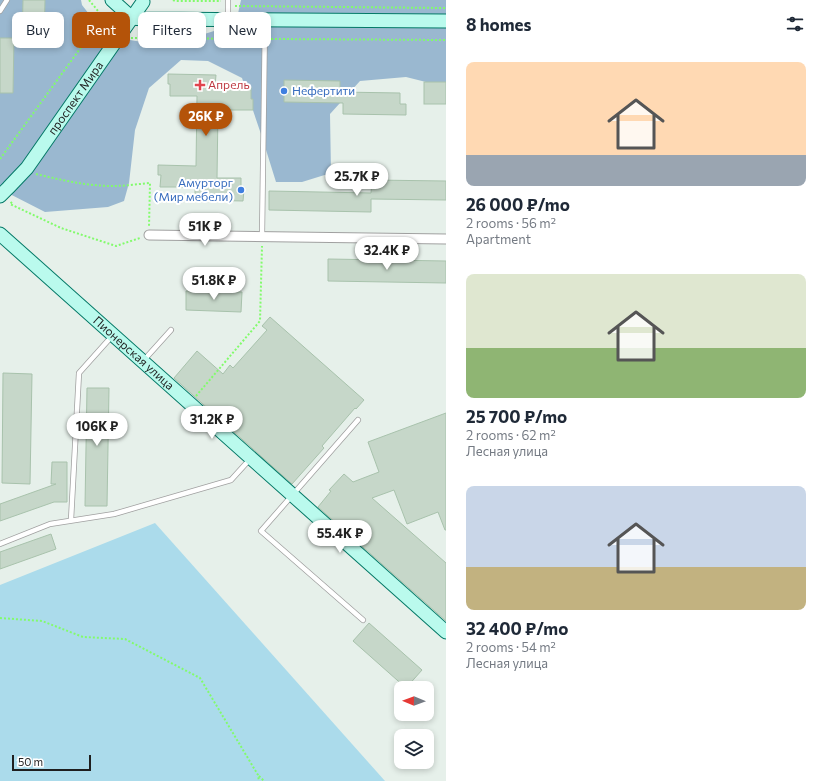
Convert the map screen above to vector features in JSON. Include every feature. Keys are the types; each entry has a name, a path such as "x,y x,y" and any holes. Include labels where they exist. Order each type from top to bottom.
{"street":[{"path":"142,1 160,12"},
{"name":"проспект Мира","path":"0,196 27,168 132,18 142,1"},
{"path":"115,3 132,18 138,18"},
{"path":"206,14 229,11 234,12"},
{"path":"271,19 446,21"},
{"name":"Пионерская улица","path":"0,234 446,632"},
{"path":"149,235 446,238"}],"lane":[{"path":"0,11 7,0"},
{"path":"228,0 229,11"},
{"path":"262,237 265,48"},
{"path":"143,362 170,330"},
{"path":"71,520 79,373 113,335"},
{"path":"358,420 261,531 363,620"},
{"path":"0,544 50,524 114,514 231,480 251,458"}],"path":[{"path":"89,0 98,12"},
{"path":"173,0 223,2 229,11 446,8"},
{"path":"108,12 115,3"},
{"path":"0,159 81,48"},
{"path":"10,204 61,228 116,246 149,235 150,183 113,186 86,185 33,173"},
{"path":"190,404 260,321 262,237"},
{"path":"0,618 42,621 83,638 125,639 200,678 258,775 264,781"},
{"path":"258,775 259,781"}],"shaded area":[{"path":"0,0 81,0 82,5 87,12 72,12 72,48 130,48 130,40 138,41 138,48 206,48 206,34 214,31 214,48 271,48 271,12 238,12 241,0 446,0 446,87 406,77 360,81 330,114 331,173 302,182 276,182 242,78 208,61 181,60 149,88 135,130 129,183 124,201 108,207 45,212 0,189"},
{"path":"155,523 385,781 0,781 0,585"}],"building":[{"path":"23,0 45,0 45,12 23,12"},
{"path":"0,38 12,38 12,48 14,48 13,93 0,93"},
{"path":"168,74 216,75 215,86 251,87 253,110 218,110 217,178 241,178 241,190 244,190 243,201 195,200 195,187 160,187 161,175 158,175 158,165 196,166 197,96 170,96"},
{"path":"284,80 340,81 340,92 400,93 400,104 406,104 406,115 343,114 343,103 284,102"},
{"path":"424,82 446,82 446,104 424,104"},
{"path":"372,180 446,181 446,200 371,199 371,212 269,210 269,191 371,193"},
{"path":"328,259 446,261 446,283 328,281"},
{"path":"186,291 242,292 241,312 186,310"},
{"path":"270,317 364,400 356,409 355,408 322,446 324,448 292,484 174,378 197,351 223,374 230,365 233,368 267,330 262,326"},
{"path":"3,373 32,374 30,484 2,483"},
{"path":"87,388 109,388 107,506 85,506"},
{"path":"446,413 446,530 438,512 407,524 394,490 372,498 446,563 446,621 318,507 331,491 329,490 344,474 353,482 379,472 368,442"},
{"path":"52,462 67,462 67,502 54,502 0,521 0,504 56,484 51,484"},
{"path":"51,534 56,549 0,569 0,552"},
{"path":"369,623 422,670 412,681 398,681 353,641"}],"place":[{"name":"Апрель","path":"200,85"},
{"name":"Нефертити","path":"284,91"},
{"name":"Амурторг (Мир мебели)","path":"241,190"}]}
